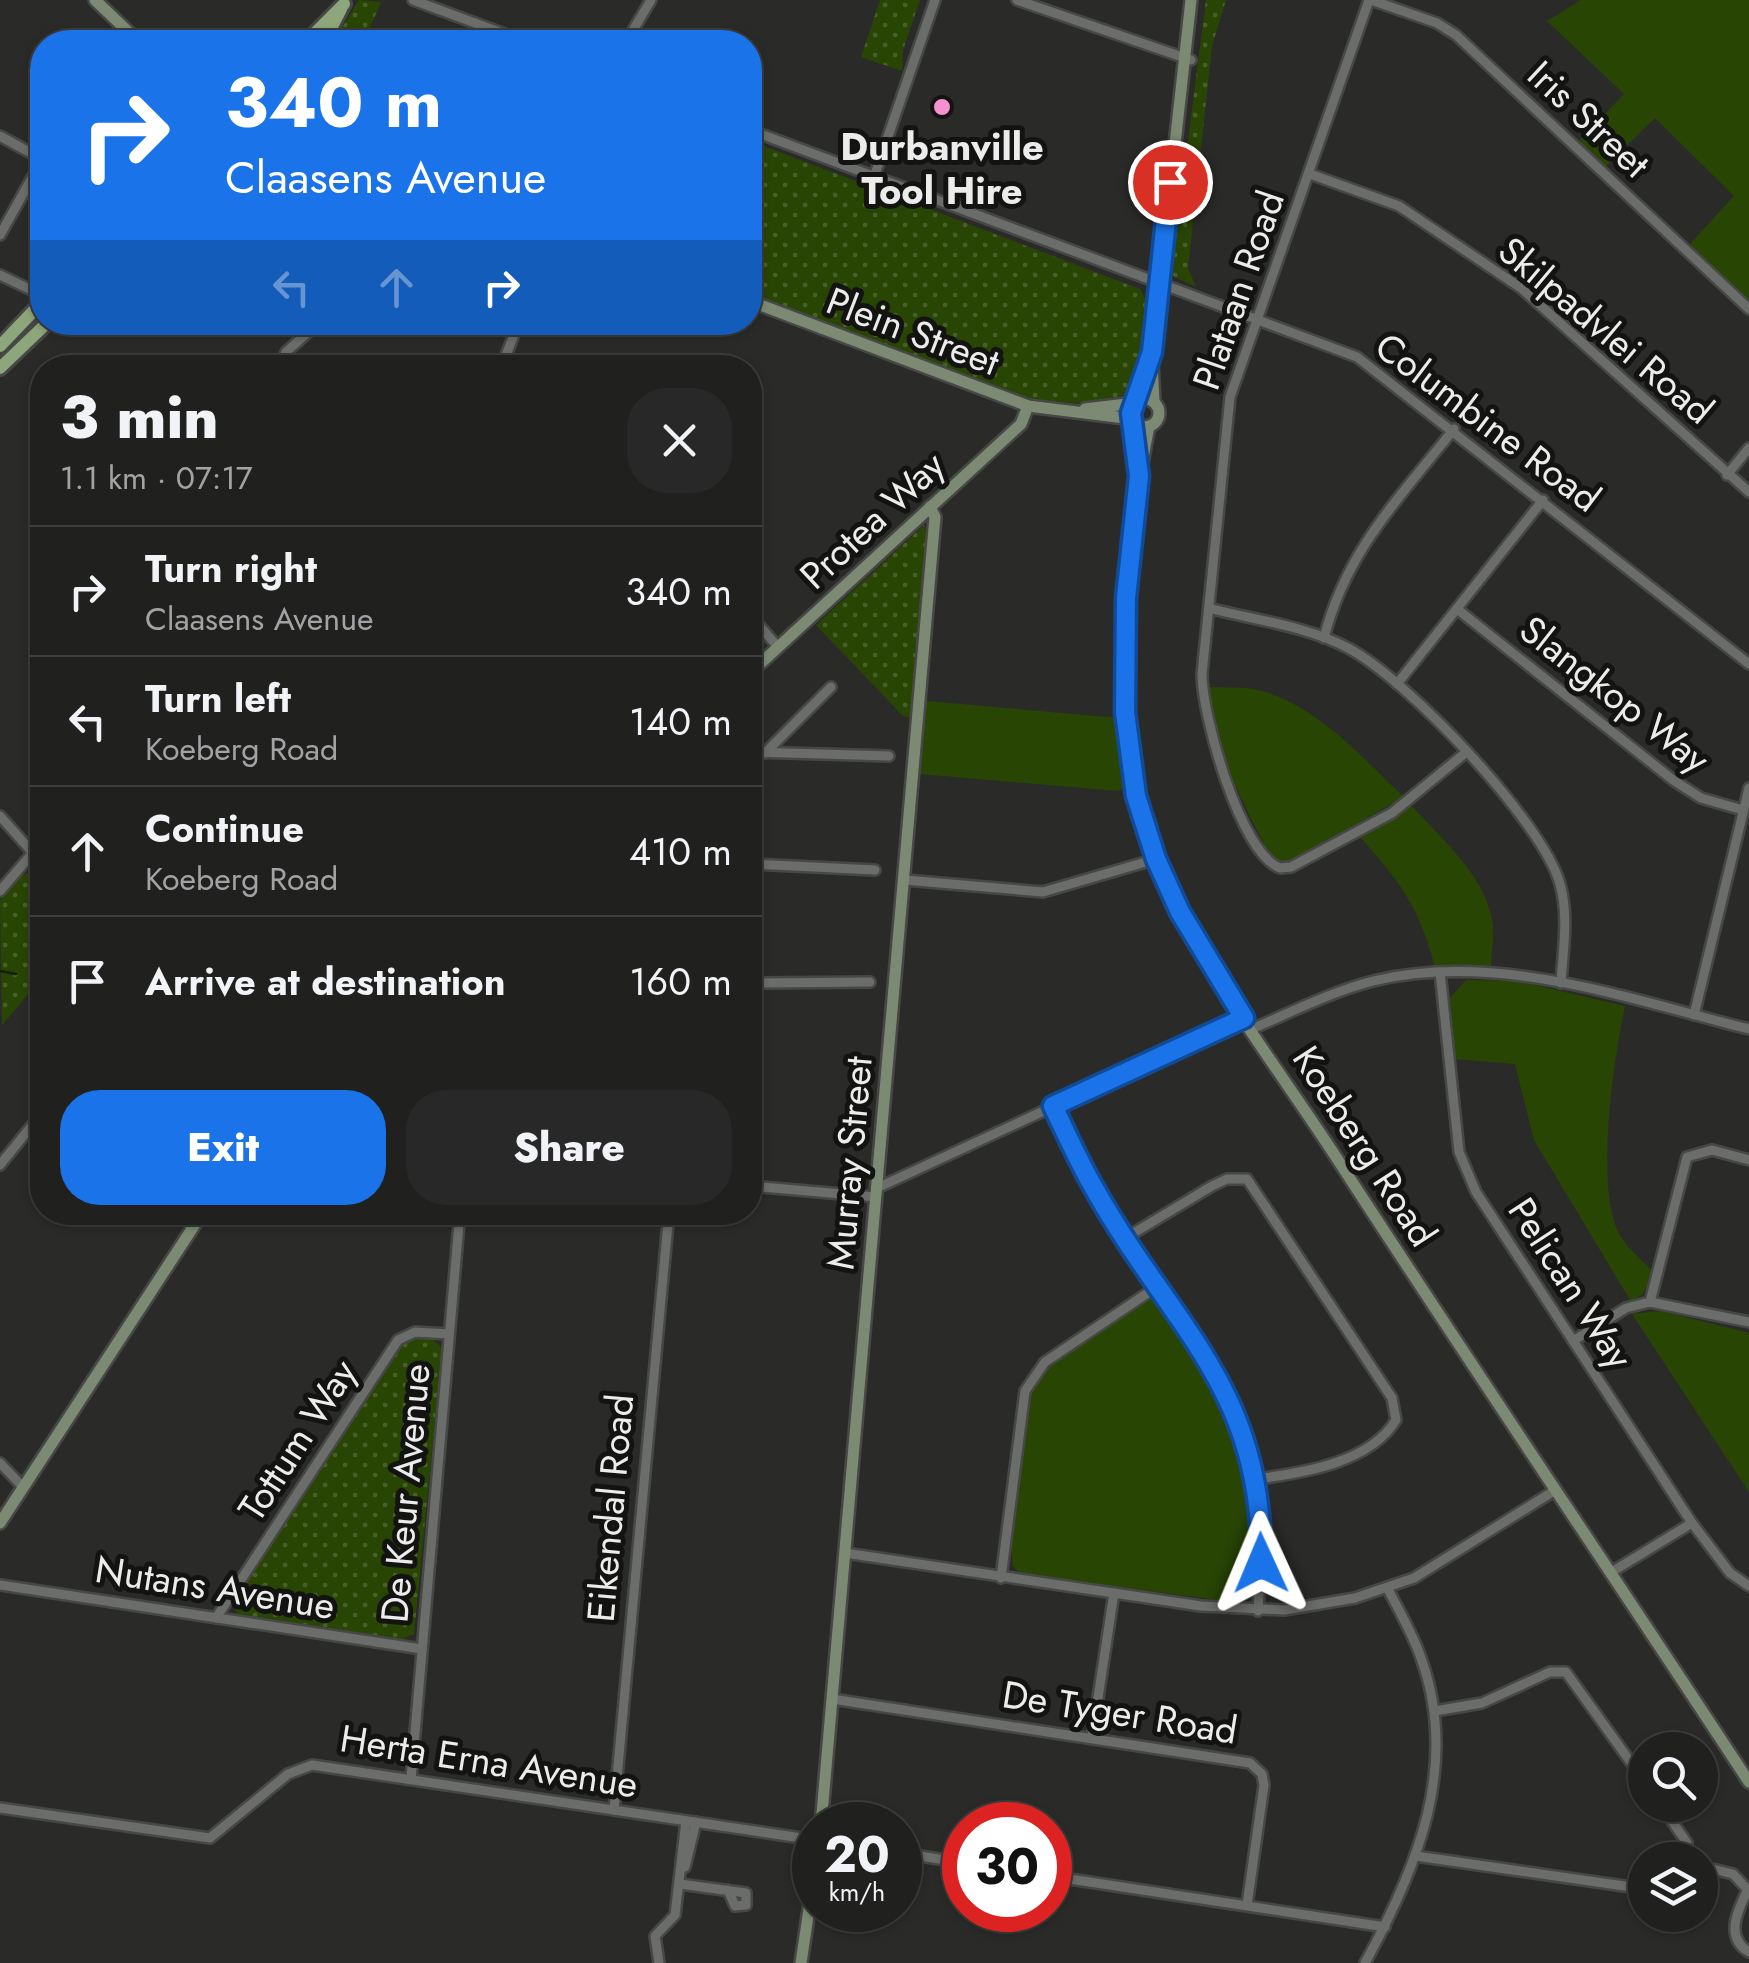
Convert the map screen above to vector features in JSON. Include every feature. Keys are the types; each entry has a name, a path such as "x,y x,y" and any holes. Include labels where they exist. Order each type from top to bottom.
{"main road":[{"path":"318,30 345,2"},
{"path":"330,30 345,2"},
{"path":"0,346 30,313"},
{"path":"0,368 34,335"}],"street":[{"path":"95,0 126,30"},
{"path":"413,0 495,30"},
{"path":"633,30 651,0"},
{"path":"874,177 935,0"},
{"path":"1017,0 1188,59"},
{"path":"1152,352 1137,402 1139,423 1159,416 1154,402 1152,352 1194,0"},
{"name":"Plataan Road","path":"1370,0 1229,404 1202,674 1207,727 1220,768 1270,864 1291,866 1365,830 1408,802 1464,754"},
{"name":"Iris Street","path":"1370,0 1437,23 1456,35 1749,309"},
{"name":"Columbine Road","path":"762,135 1372,365 1749,664"},
{"path":"0,136 30,152"},
{"name":"Skilpadvlei Road","path":"1310,174 1398,206 1521,288 1749,492"},
{"path":"0,236 30,181"},
{"path":"0,275 30,294"},
{"name":"Plein Street","path":"762,306 1028,406 1139,423"},
{"path":"285,355 305,335"},
{"name":"Plein Street","path":"1056,411 1154,402"},
{"name":"Protea Way","path":"762,662 1020,424 1028,406"},
{"name":"Koeberg Road","path":"1139,423 1139,476 1126,598 1124,692 1130,764 1156,859 1180,912 1248,1023 1554,1491 1747,1777"},
{"path":"1324,638 1338,587 1360,547 1454,429"},
{"path":"1728,475 1749,448"},
{"path":"1397,684 1543,500"},
{"name":"Murray Street","path":"823,1802 936,517 930,507"},
{"path":"1209,608 1324,638 1364,657 1397,684 1526,820 1553,863 1564,901 1561,983"},
{"name":"Slangkop Way","path":"1458,610 1673,780 1701,798 1744,810"},
{"path":"762,629 778,647"},
{"path":"765,753 831,687"},
{"path":"762,753 889,756"},
{"path":"1694,1015 1749,788"},
{"path":"0,816 30,850"},
{"path":"0,891 30,854"},
{"path":"905,880 1043,892 1156,859"},
{"path":"762,865 875,870"},
{"path":"762,1187 876,1192 1053,1106 1248,1023 1371,982 1440,972 1519,975 1749,1029"},
{"name":"Pelican Way","path":"1440,972 1454,1118 1466,1173 1692,1523 1730,1573 1749,1586"},
{"path":"762,983 870,982"},
{"path":"1053,1106 1094,1190 1224,1387 1257,1480 1261,1536 1258,1611"},
{"path":"0,1165 30,1129"},
{"path":"1650,1302 1687,1157 1702,1150 1749,1160"},
{"path":"1128,1237 1212,1186 1235,1178 1247,1179 1392,1398 1396,1420 1374,1441 1326,1466 1257,1480"},
{"path":"0,1523 194,1225"},
{"name":"De Keur Avenue","path":"410,1780 459,1225"},
{"name":"Eikendal Road","path":"614,1810 669,1225"},
{"path":"1001,1578 1025,1392 1045,1362 1158,1286"},
{"path":"1573,1341 1626,1308 1650,1302 1749,1322"},
{"name":"Tottum Way","path":"216,1618 398,1340 415,1332 449,1334"},
{"path":"0,1463 23,1487"},
{"path":"845,1553 1001,1578 1258,1611 1324,1604 1388,1589 1480,1541 1554,1491"},
{"path":"1610,1573 1692,1523"},
{"name":"Nutans Avenue","path":"0,1585 422,1649"},
{"path":"1365,1963 1416,1856 1437,1775 1435,1711 1421,1656 1388,1589"},
{"path":"1092,1736 1114,1593"},
{"path":"1435,1711 1482,1703 1550,1672 1566,1672 1628,1758"},
{"name":"De Tyger Road","path":"832,1698 1246,1761 1260,1769 1264,1788 1247,1906"},
{"name":"Herta Erna Avenue","path":"0,1808 204,1838 223,1831 300,1767 792,1837"},
{"path":"659,1963 655,1936 674,1915 691,1822"},
{"path":"1416,1856 1628,1887"},
{"path":"1718,1870 1733,1874 1748,1890 1734,1932 1739,1946 1749,1952"},
{"path":"680,1879 728,1890"},
{"path":"1072,1879 1385,1926"},
{"path":"801,1963 806,1932"}],"green space":[{"path":"359,0 381,2 369,30 340,30"},
{"path":"880,0 920,0 903,50 902,71 861,57"},
{"path":"1206,0 1226,0 1212,46 1188,268 1196,287 1171,275"},
{"path":"1581,0 1749,0 1749,300 1689,245 1734,196 1655,118 1605,167 1578,142 1624,94 1547,21"},
{"path":"762,146 1140,289 1148,304 1134,384 1122,396 1085,404 1023,398 762,298"},
{"path":"924,525 928,540 912,718 903,716 816,625"},
{"path":"1207,687 1255,689 1303,709 1339,735 1404,797 1291,861 1277,861 1268,852 1230,772 1215,731"},
{"path":"926,701 1119,718 1130,786 1118,791 920,774"},
{"path":"1412,806 1460,858 1480,887 1493,925 1491,967 1435,967 1407,897 1361,838"},
{"path":"30,873 30,992 2,1025 0,900 21,875"},
{"path":"1466,980 1518,981 1625,1006 1612,1089 1608,1187 1620,1235 1651,1270 1640,1296 1630,1300 1534,1140 1515,1064 1454,1059 1450,998"},
{"path":"1153,1299 1173,1316 1206,1370 1222,1400 1243,1460 1253,1555 1252,1592 1241,1603 1021,1574 1013,1566 1017,1474 1025,1418 1035,1384 1090,1335"},
{"path":"1661,1311 1749,1333 1749,1492 1632,1314"},
{"path":"432,1339 442,1348 414,1634 402,1639 237,1614 233,1603 404,1342"}],"waterway":[{"path":"0,971 16,974"}],"place":[{"name":"Durbanville Tool Hire","path":"942,107"}],"route":[{"path":"1170,182 1152,352 1139,401 1131,413 1136,424 1139,476 1126,598 1125,712 1136,796 1156,859 1180,912 1244,1018 1053,1106 1094,1190 1208,1361 1234,1408 1257,1480 1261,1563"}]}
